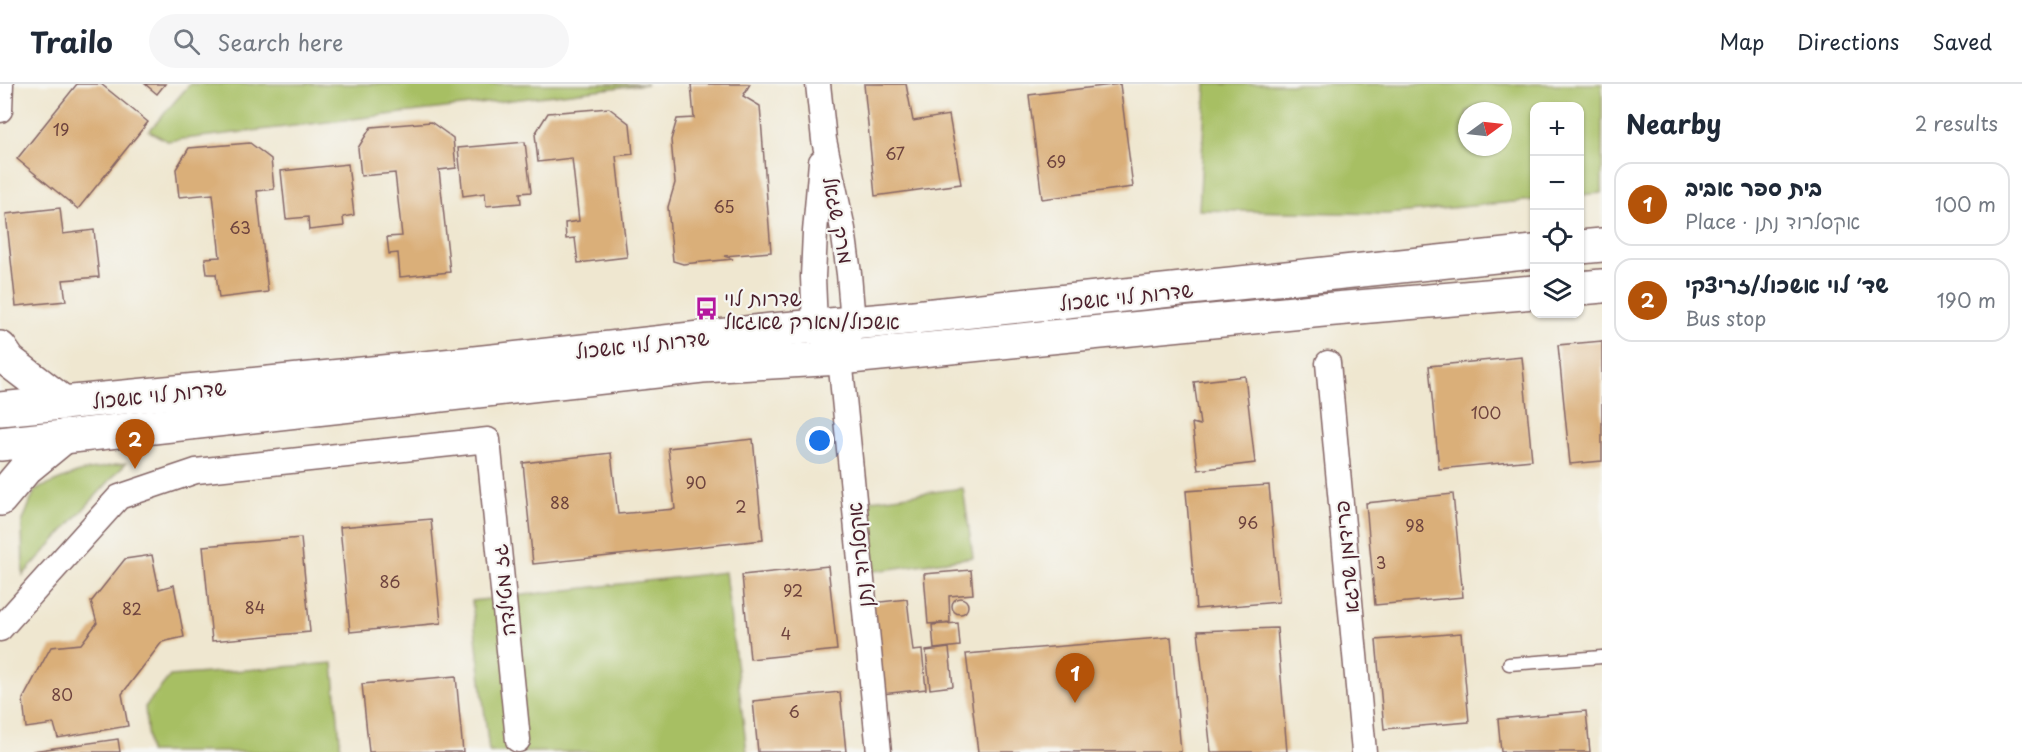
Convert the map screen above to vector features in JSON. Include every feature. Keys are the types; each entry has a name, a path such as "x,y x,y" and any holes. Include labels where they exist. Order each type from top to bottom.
{"street":[{"name":"מרק שגאל","path":"818,84 824,140 843,229 853,323 840,358"},
{"name":"מרק שגאל","path":"815,326 814,243 824,140"},
{"path":"1584,246 1602,244"},
{"name":"שדרות לוי אשכול","path":"0,409 465,364 1530,252"},
{"path":"1584,288 1602,286"},
{"name":"שדרות לוי אשכול","path":"0,444 702,366 840,358 1530,292"},
{"path":"815,326 840,358"},
{"path":"0,348 9,361 64,403"},
{"name":"אקסלרוד נתן","path":"840,358 879,752"},
{"name":"פרידמן שרגא","path":"1328,363 1364,752"},
{"path":"0,499 26,468 65,436"},
{"name":"גז מטילדה","path":"0,629 119,497 196,471 488,440 518,740"}],"lane":[{"path":"1509,664 1602,657"}],"green space":[{"path":"190,84 647,84 167,141 149,131"},
{"path":"1206,84 1602,84 1602,193 1584,195 1584,102 1530,102 1530,200 1387,214 1199,210"},
{"path":"126,463 23,575 22,523 35,490 79,472"},
{"path":"963,488 973,557 869,572 863,501"},
{"path":"725,572 747,752 489,752 472,601"},
{"path":"333,663 341,752 149,752 145,707 170,676"}],"building":[{"path":"77,84 101,84 148,122 78,209 17,159"},
{"path":"145,84 165,84 157,94"},
{"path":"691,84 750,84 743,96 760,106 771,252 724,256 733,259 683,264 673,261 668,207 675,183 671,140 677,119 694,118"},
{"path":"864,84 906,84 913,121 949,115 961,184 875,196"},
{"path":"1120,84 1133,187 1042,199 1029,95"},
{"path":"609,108 630,124 633,154 616,156 627,257 578,263 575,238 566,239 565,223 579,221 572,158 538,162 535,134 548,113"},
{"path":"431,122 453,138 456,168 439,170 450,272 400,277 398,253 389,254 387,237 402,236 395,173 361,176 358,148 371,127"},
{"path":"525,142 531,192 520,193 521,203 486,206 485,193 463,196 458,148"},
{"path":"250,143 271,159 274,189 257,191 268,292 219,298 216,274 207,274 205,258 220,257 213,194 179,197 176,169 189,148"},
{"path":"348,164 354,215 343,217 344,226 309,230 308,217 286,219 281,171"},
{"path":"60,208 63,234 94,230 99,277 63,280 66,301 16,306 6,214"},
{"path":"1602,341 1602,461 1570,464 1558,345"},
{"path":"1522,357 1532,460 1439,469 1429,366"},
{"path":"1245,376 1255,463 1198,470 1192,423 1200,425 1194,382"},
{"path":"753,439 763,540 533,564 523,463 611,453 618,514 675,509 668,448"},
{"path":"1269,485 1279,602 1196,609 1186,491"},
{"path":"1453,494 1463,597 1375,605 1366,503"},
{"path":"431,519 441,623 350,632 340,527"},
{"path":"301,538 310,632 212,641 203,546"},
{"path":"152,555 159,589 174,585 184,637 162,642 122,694 128,726 58,738 54,724 26,728 23,699 51,647 81,644 97,623 91,602 125,559"},
{"path":"828,566 837,650 750,659 742,575"},
{"path":"971,570 973,594 949,596 950,622 928,624 924,574"},
{"path":"960,598 968,606 960,614 952,606"},
{"path":"907,599 913,651 922,650 926,689 882,694 872,603"},
{"path":"958,623 960,646 934,649 932,625"},
{"path":"1277,628 1287,752 1211,752 1198,631"},
{"path":"1461,633 1469,722 1384,729 1376,640"},
{"path":"1171,637 1181,752 978,752 966,654"},
{"path":"949,648 953,686 930,689 926,651"},
{"path":"456,676 463,752 369,752 362,684"},
{"path":"840,692 846,752 758,752 753,701"},
{"path":"1586,711 1590,752 1501,752 1498,719"},
{"path":"118,739 120,752 33,752 33,751"}],"place":[{"name":"שדרות לוי אשכול/מארק שאגאל","path":"706,309"},
{"name":"שד׳ לוי אשכול/זריצקי","path":"135,469"},
{"name":"בית ספר אביב","path":"1075,703"}]}
